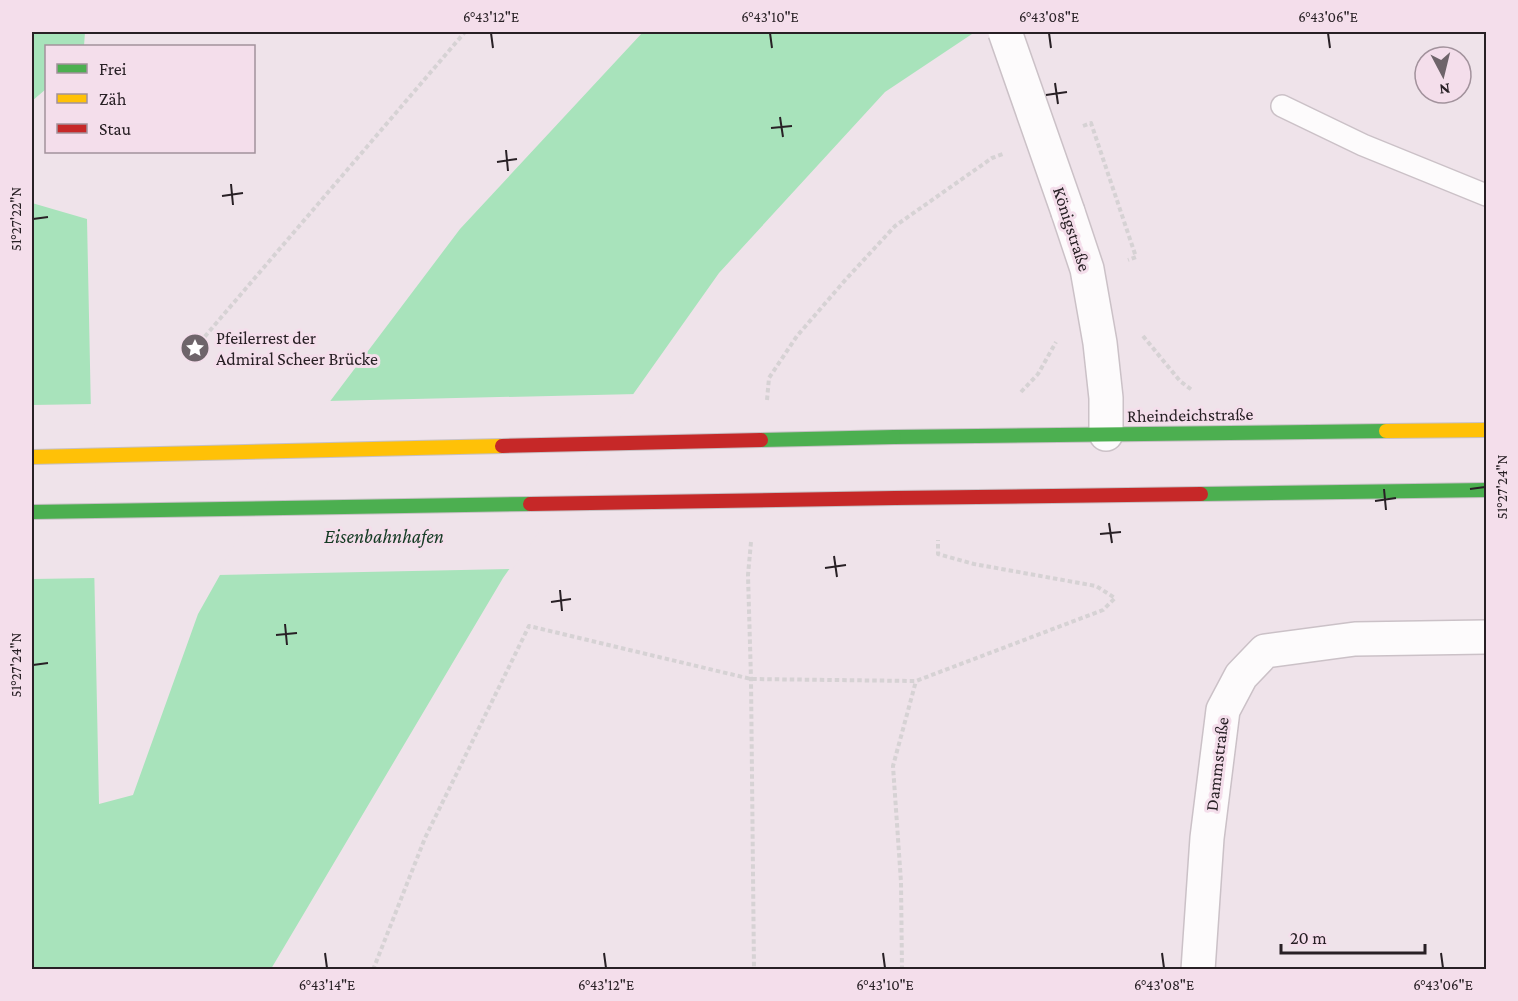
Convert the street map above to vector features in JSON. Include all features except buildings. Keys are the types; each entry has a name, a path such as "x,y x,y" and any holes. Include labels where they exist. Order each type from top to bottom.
{"main road":[{"name":"Rheindeichstraße","path":"32,457 894,437 1486,430"},
{"path":"32,512 1486,490"}],"street":[{"name":"Königstraße","path":"1005,32 1087,269 1100,342 1106,398 1106,434"},
{"name":"Dammstraße","path":"1198,969 1207,838 1223,710 1241,676 1265,651 1355,639 1486,637"}],"lane":[{"path":"1282,106 1363,145 1486,195"}],"path":[{"path":"195,348 465,32"},
{"path":"1091,123 1136,257 1127,261"},
{"path":"769,378 797,336 895,226 992,158"},
{"path":"1015,400 1038,374 1061,334"},
{"path":"373,969 425,838 528,626 751,679 916,681 1103,610 1115,598 1096,586 974,564 938,554 938,539"},
{"path":"748,575 754,969"},
{"path":"902,969 901,882 893,766 916,681"}],"water":[{"path":"32,32 85,32 84,45 45,45 45,90 32,101"},
{"name":"Eisenbahnhafen","path":"643,32 975,32 885,92 719,273 503,578 271,969 32,969 32,203 87,219 99,804 133,795 198,614 282,465 460,229"}],"pier":[{"path":"637,394 513,569 217,575 279,464 327,401"},
{"path":"94,404 97,578 32,579 32,405"}],"traffic: fast":[{"path":"894,437 1386,431"},
{"path":"761,440 894,437"},
{"path":"1201,494 1486,490"},
{"path":"32,512 530,504"}],"traffic: slow":[{"path":"1386,431 1486,430"},
{"path":"32,457 502,446"}],"traffic: jam":[{"path":"502,446 761,440"},
{"path":"895,498 1201,494"},
{"path":"530,504 895,498"}],"place":[{"name":"Pfeilerrest der Admiral Scheer Brücke","path":"195,348"}]}
